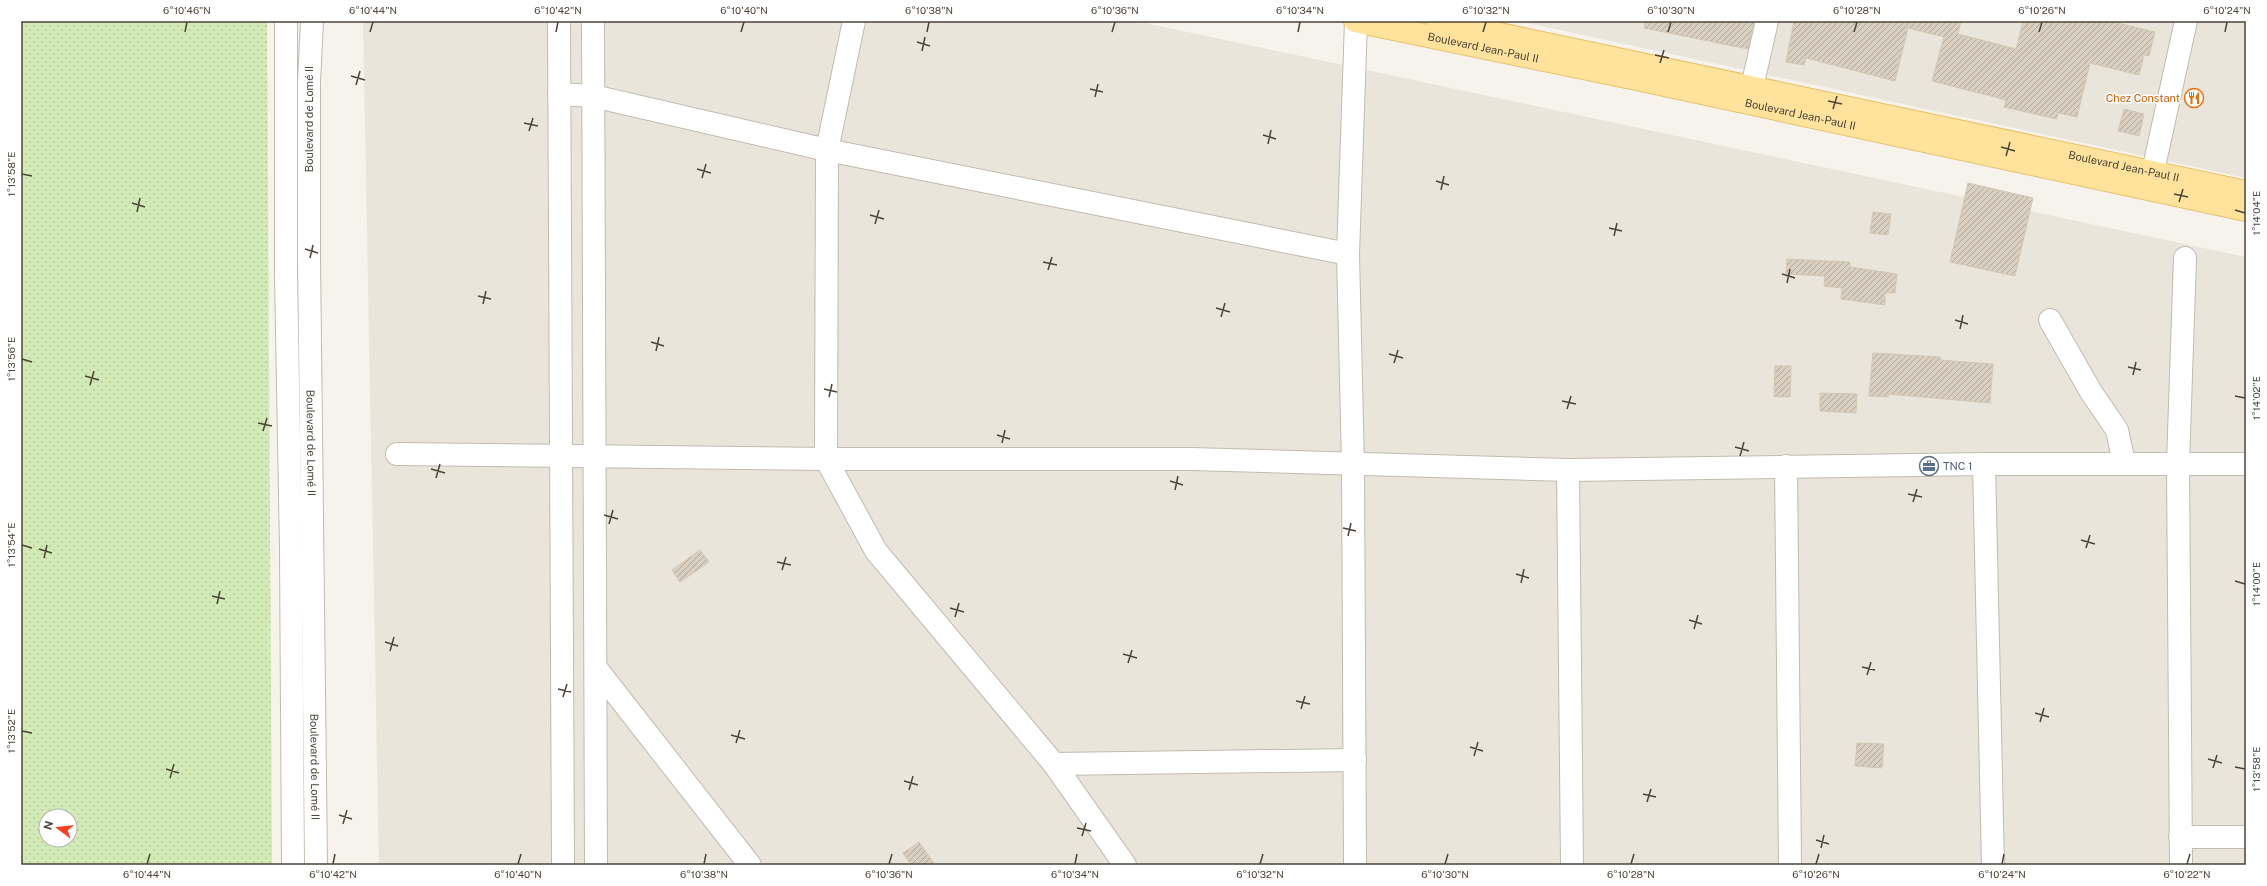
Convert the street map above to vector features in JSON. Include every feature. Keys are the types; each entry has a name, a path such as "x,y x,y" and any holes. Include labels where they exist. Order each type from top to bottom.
{"main road":[{"name":"Boulevard Jean-Paul II","path":"1355,21 1647,81 2246,210"},
{"name":"Boulevard Jean-Paul II","path":"1438,21 2153,171 2246,192"}],"street":[{"name":"Boulevard de Lomé II","path":"286,21 286,274 291,551 293,865"},
{"name":"Boulevard de Lomé II","path":"312,21 309,83 309,257 316,865"},
{"path":"559,21 563,865"},
{"path":"593,21 596,865"},
{"path":"854,21 827,150 826,459 876,551 1054,764 1125,865"},
{"path":"1355,21 1348,254 1353,464 1355,865"},
{"path":"1752,87 1767,21"},
{"path":"2153,171 2186,21"},
{"path":"559,94 594,96 827,150 1348,254"},
{"path":"2181,865 2178,463 2185,258"},
{"path":"2050,320 2091,392 2117,430 2124,463"},
{"path":"397,454 826,459 1183,459 1568,470 1984,464 2246,464"},
{"path":"1984,464 1993,865"},
{"path":"1786,466 1790,865"},
{"path":"1568,470 1572,865"},
{"path":"596,668 750,865"},
{"path":"1054,764 1354,760"},
{"path":"2180,837 2246,838"}],"shaded area":[{"path":"363,21 1136,21 2246,257 2246,865 379,865"},
{"path":"1518,21 2246,21 2246,178"}],"green space":[{"path":"21,21 267,21 272,865 21,865"}],"building":[{"path":"1645,21 1754,21 1748,49 1644,28"},
{"path":"1794,21 1961,21 1958,34 2016,49 2023,21 2110,21 2155,32 2149,56 2144,55 2139,75 2090,63 2077,117 2058,113 2057,119 2004,107 2006,100 1932,81 1944,37 1908,28 1895,81 1806,58 1804,65 1786,62"},
{"path":"2124,109 2144,114 2139,136 2118,131"},
{"path":"1968,183 2033,198 2015,276 1950,262"},
{"path":"1873,212 1891,214 1888,235 1870,233"},
{"path":"1787,259 1850,262 1850,267 1897,274 1895,293 1885,293 1885,305 1841,299 1842,288 1824,286 1825,276 1786,274"},
{"path":"1873,353 1940,357 1940,360 1993,364 1990,403 1889,394 1888,397 1869,396"},
{"path":"1775,366 1791,366 1790,397 1774,397"},
{"path":"1820,393 1857,394 1856,413 1820,411"},
{"path":"700,550 709,562 680,582 672,570"},
{"path":"1857,743 1884,744 1882,768 1855,766"},
{"path":"919,842 935,865 911,865 903,853"}],"place":[{"name":"Chez Constant","path":"2194,98"},
{"name":"TNC 1","path":"1929,466"}]}
